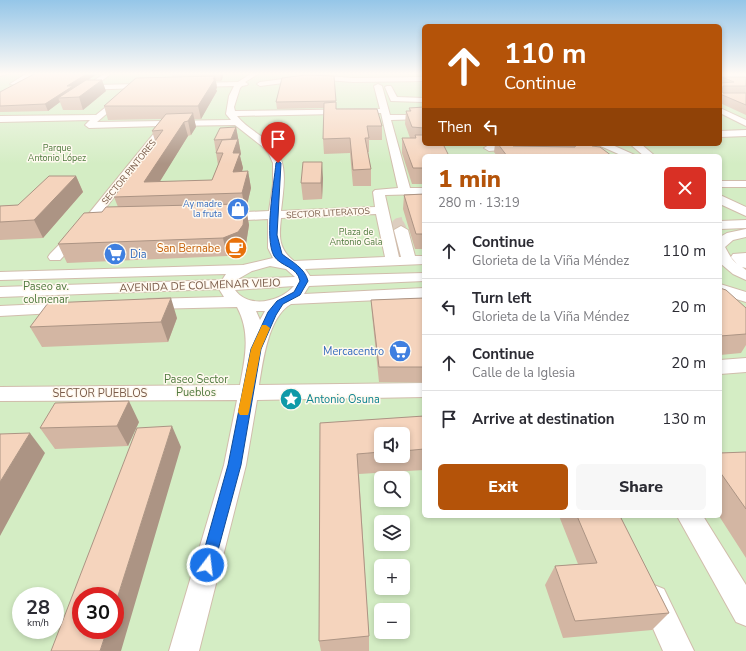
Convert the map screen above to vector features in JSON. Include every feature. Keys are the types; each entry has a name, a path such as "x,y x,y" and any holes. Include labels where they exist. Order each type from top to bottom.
{"street":[{"path":"0,119 98,117 114,103"},
{"path":"184,651 235,465 256,349 271,314 285,300 297,293 304,281 302,275 278,255 273,235 278,163 266,144 236,122 230,114 230,103"},
{"path":"382,103 397,146 405,192"},
{"path":"45,118 57,109"},
{"path":"722,111 746,123"},
{"path":"230,114 385,114 422,117"},
{"name":"SECTOR PINTORES","path":"98,117 89,125 236,122"},
{"name":"SECTOR PINTORES","path":"54,257 90,220 167,124"},
{"path":"722,134 746,134"},
{"path":"490,149 509,146 515,154"},
{"path":"606,146 627,154"},
{"path":"620,146 630,154"},
{"path":"639,146 654,154"},
{"path":"722,184 746,184"},
{"name":"SECTOR LITERATOS","path":"393,262 379,192 422,191"},
{"path":"722,200 746,212"},
{"name":"SECTOR LITERATOS","path":"275,215 422,201"},
{"path":"209,217 275,215"},
{"name":"SECTOR PINTORES","path":"90,220 106,219"},
{"path":"722,225 746,224"},
{"path":"401,230 409,261"},
{"path":"722,242 732,236 746,233"},
{"path":"256,349 251,317 242,303 232,297 228,291 228,284 236,273 246,267 273,235"},
{"path":"746,257 738,257 746,264"},
{"name":"AVENIDA DE COLMENAR VIEJO","path":"0,276 246,267 270,262 291,265 422,260"},
{"path":"725,265 746,264"},
{"path":"725,265 746,276"},
{"name":"AVENIDA DE COLMENAR VIEJO","path":"0,292 422,277"},
{"path":"722,284 746,286"},
{"path":"722,290 746,297"},
{"name":"AVENIDA DE COLMENAR VIEJO","path":"135,305 242,303 268,305 285,300 422,293"},
{"path":"0,311 80,308"},
{"path":"722,367 746,365"},
{"name":"SECTOR PUEBLOS","path":"0,394 379,392 422,390"},
{"path":"690,518 746,612"},
{"path":"645,580 679,651"}],"green space":[{"path":"0,103 422,103 422,146 722,146 722,103 746,103 746,651 0,651"}],"building":[{"path":"0,103 46,103 45,104 0,106"},
{"path":"107,103 200,103 198,106 104,106"},
{"path":"324,103 336,103 336,109 377,109 382,126 367,126 369,138 365,138 371,169 353,170 350,138 323,139"},
{"path":"422,107 422,128 412,127 406,111 411,111 409,108"},
{"path":"193,113 188,121 184,122 144,182 212,180 223,153 216,153 222,140 238,139 233,153 240,153 233,172 248,171 242,193 114,197 163,130 152,131 166,114"},
{"path":"236,127 231,139 214,140 220,128"},
{"path":"415,135 422,135 422,146 444,146 448,154 422,154 422,168 413,168 402,138 416,138"},
{"path":"500,146 592,146 600,147 609,154 506,154"},
{"path":"303,162 322,162 321,183 301,183"},
{"path":"49,176 76,176 34,220 0,222 0,206 18,205"},
{"path":"422,194 422,234 416,234 404,195"},
{"path":"239,204 238,208 245,208 243,225 238,232 223,238 58,244 84,213 102,212 106,207"},
{"path":"722,289 726,290 746,308 746,334 722,336"},
{"path":"171,298 161,322 30,327 48,303"},
{"name":"Mercacentro","path":"422,298 422,367 379,367 371,300"},
{"path":"129,401 117,426 40,428 55,403"},
{"path":"422,416 422,449 410,450 410,427 374,427 374,453 357,454 369,636 319,641 320,423"},
{"path":"172,426 121,587 76,587 137,428"},
{"path":"30,433 0,482 0,434"},
{"path":"746,452 746,509 722,475 722,453"},
{"path":"578,518 621,518 669,613 575,621 555,566 597,563"},
{"path":"72,597 72,639 104,639 100,651 51,651 56,639 64,639 64,617"}],"tunnel":[{"path":"401,230 398,224 406,222"}],"slow traffic":[{"path":"244,412 256,349 266,328"}],"place":[{"name":"Ay madre la fruta","path":"238,209"},
{"name":"San Bernabe","path":"236,248"},
{"name":"Dia","path":"115,254"},
{"name":"Mercacentro","path":"400,351"},
{"name":"Antonio Osuna","path":"291,399"}],"route":[{"path":"207,565 235,465 256,349 271,314 280,302 297,293 302,287 304,281 298,269 278,255 273,235 278,163"}],"park label":[{"name":"Parque Antonio López","path":"57,154"},
{"name":"Plaza de Antonio Gala","path":"356,238"},
{"name":"Paseo av. colmenar","path":"46,292"},
{"name":"Paseo Sector Pueblos","path":"196,385"}]}
